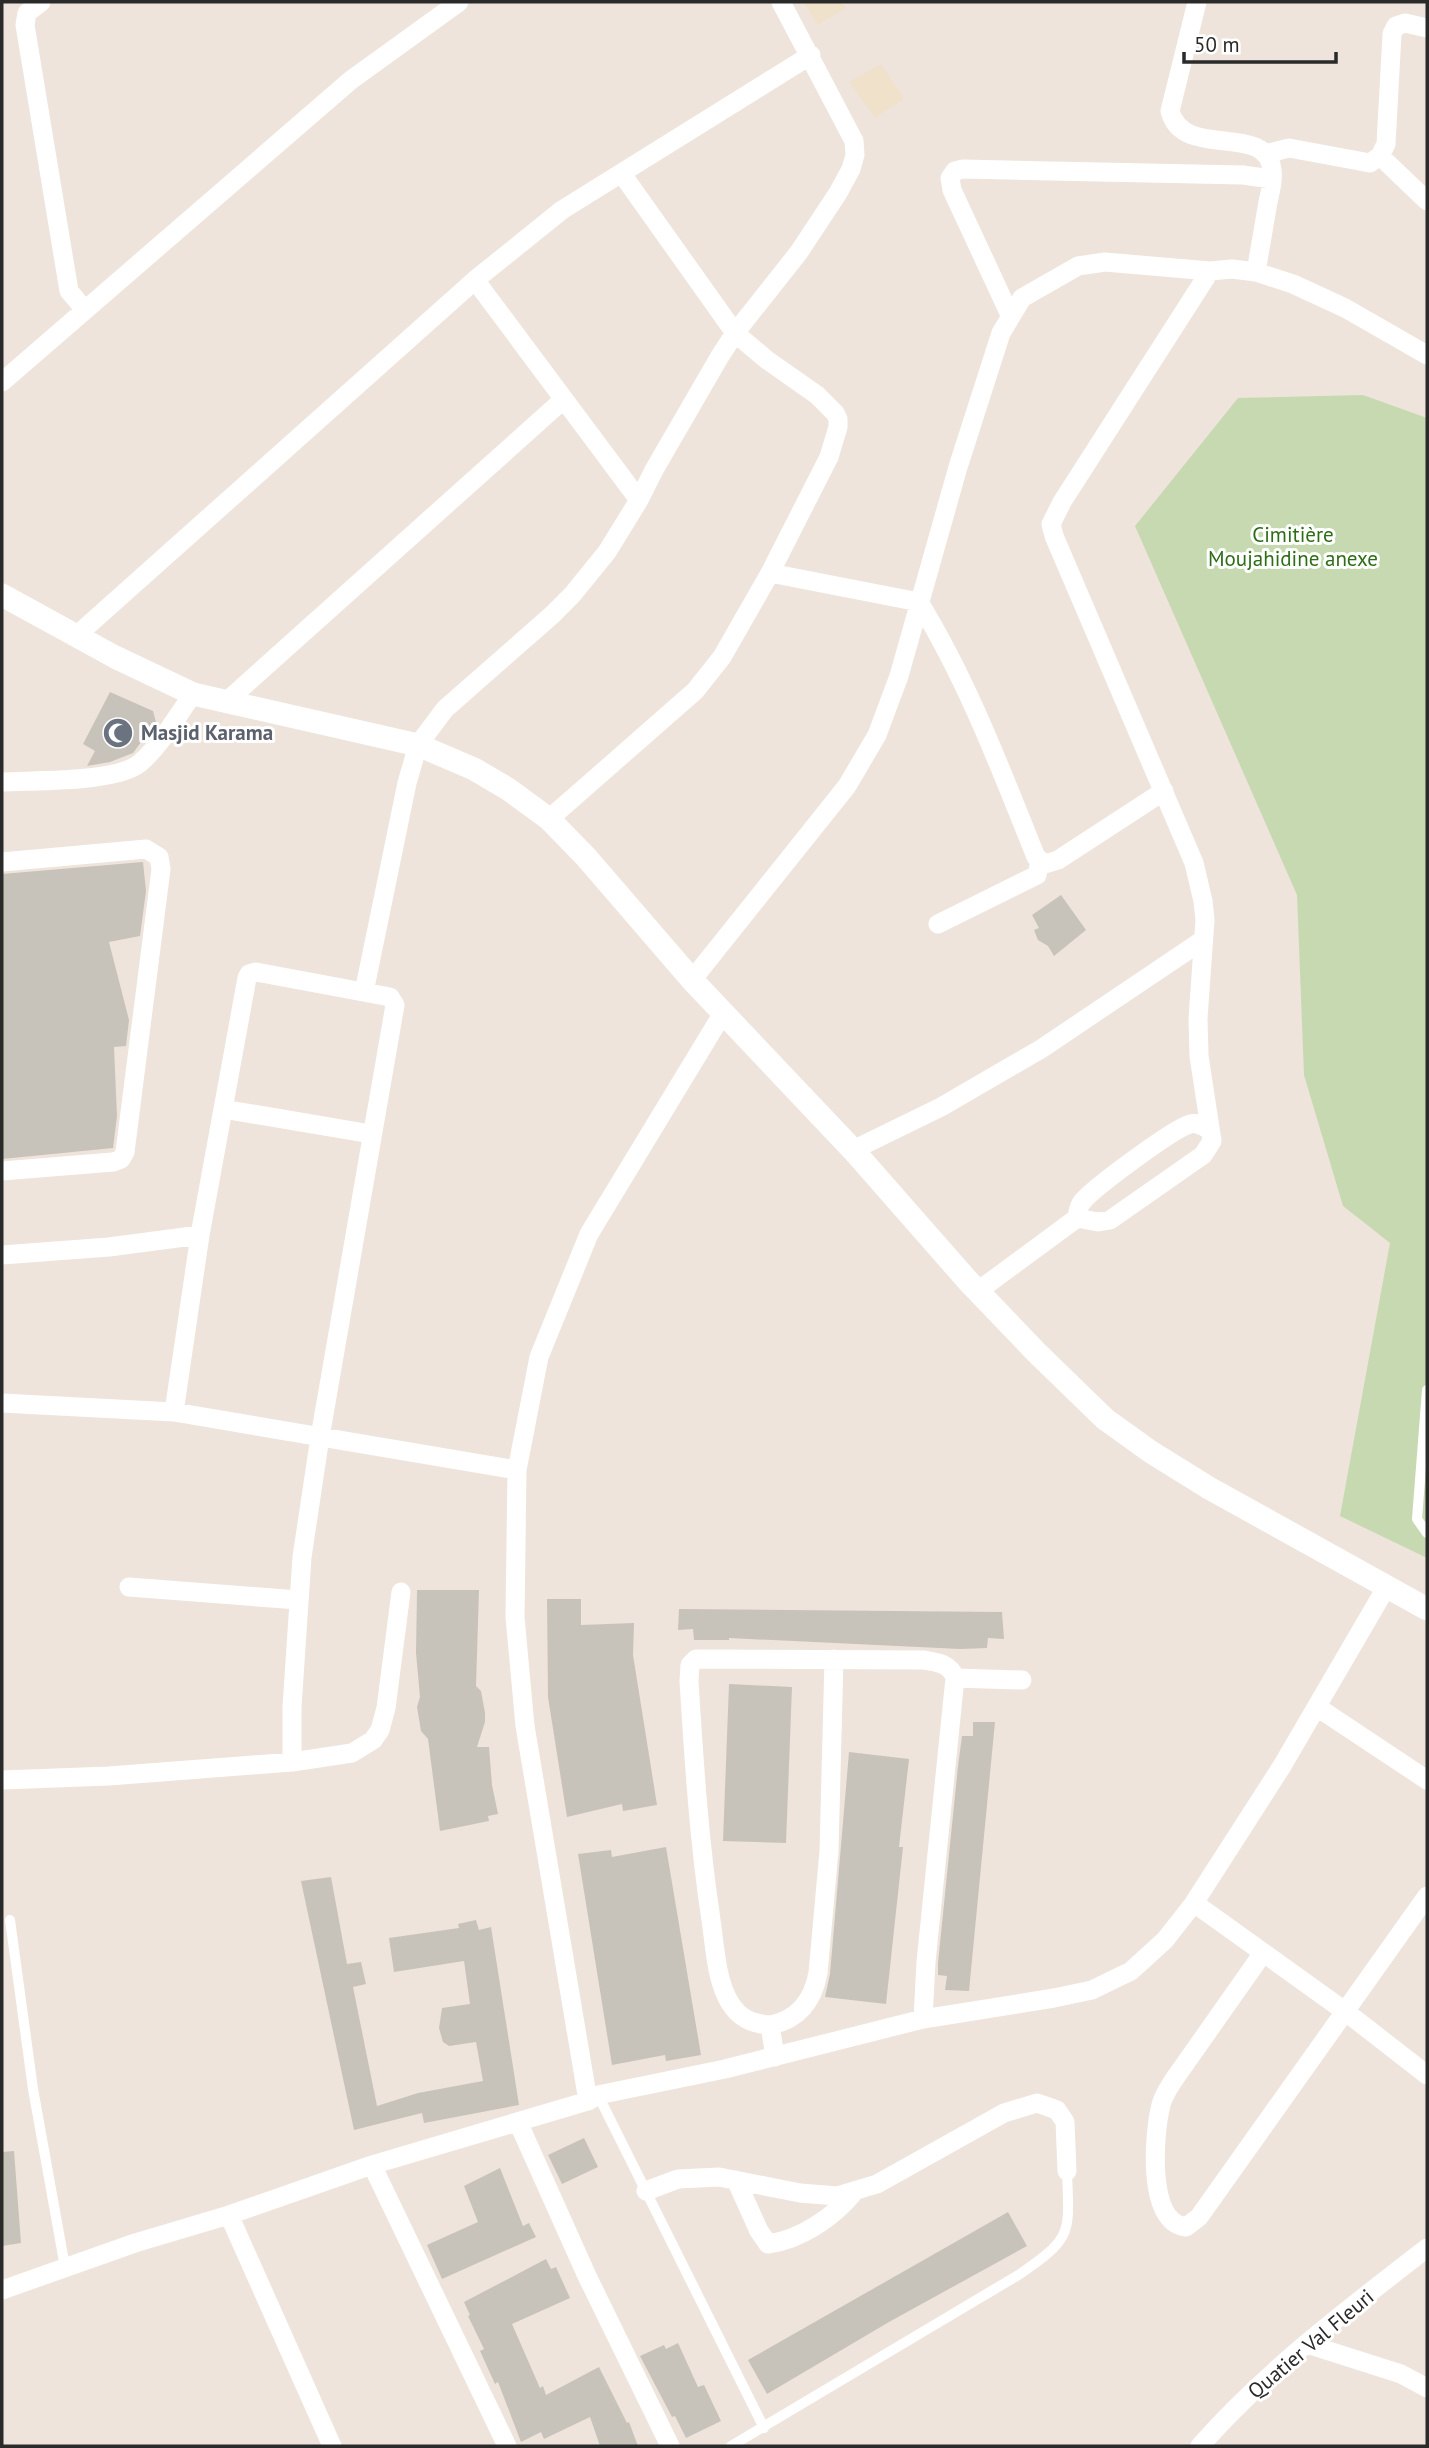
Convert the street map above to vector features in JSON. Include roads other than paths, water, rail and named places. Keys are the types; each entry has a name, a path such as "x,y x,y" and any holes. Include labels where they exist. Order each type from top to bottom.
{"street":[{"path":"41,2 27,13 25,25 69,291 85,310"},
{"path":"2,382 351,80 459,2"},
{"path":"364,992 407,783 418,745 431,724 454,700 572,595 607,552 735,332 812,232 851,169 855,155 854,141 781,2"},
{"path":"1197,2 1170,111 1176,127 1185,133 1245,144 1265,154 1272,170 1272,179 1256,272"},
{"path":"1265,154 1289,148 1370,163 1380,156 1386,144 1392,34 1396,26 1405,23 1427,28"},
{"path":"76,636 475,280 562,210 811,55"},
{"path":"1380,156 1427,201"},
{"path":"1010,315 952,190 950,178 955,171 963,169 1243,175 1272,179"},
{"path":"549,819 695,691 722,657 770,573 829,457 838,419 817,395 767,360 735,332 622,174"},
{"path":"692,980 847,786 877,736 899,676 962,454 1001,333 1022,299 1078,266 1105,262 1256,272 1293,284 1345,308 1427,355"},
{"path":"1077,1218 1098,1222 1110,1220 1203,1155 1212,1141 1199,1056 1203,901 1194,863 1051,524 1062,502 1210,271"},
{"path":"475,280 639,500"},
{"path":"227,701 564,400"},
{"path":"770,573 919,602 944,643 1041,861 1050,864 1058,860 1164,791"},
{"path":"2,595 76,636 193,694 418,745 486,775 508,789 549,819 620,895 692,980 853,1150 978,1291 1077,1394 1105,1419 1209,1488 1427,1609"},
{"path":"2,782 98,777 123,772 138,765 149,754 193,694"},
{"path":"2,862 146,849 159,857 161,869 125,1152 121,1159 113,1162 2,1171"},
{"path":"938,924 1037,875 1041,861"},
{"path":"853,1150 941,1107 1041,1049 1203,940"},
{"path":"174,1412 200,1235 249,974 256,972 390,997 395,1005 371,1134 302,1556 292,1707 292,1762"},
{"path":"593,2098 533,1780 517,1663 517,1470 539,1357 589,1234 723,1013"},
{"path":"223,1110 371,1134"},
{"path":"978,1291 1077,1218 1079,1208 1088,1195 1159,1142 1191,1123 1210,1130"},
{"path":"2,1255 109,1247 200,1235"},
{"path":"2,1403 174,1412 517,1470"},
{"path":"2,2290 372,2165 593,2098 775,2057 923,2019 1054,1998 1092,1990 1111,1982 1150,1956 1194,1903 1317,1707 1387,1586"},
{"path":"129,1587 298,1600"},
{"path":"2,1780 109,1776 292,1762 352,1753 373,1740 380,1730 386,1708 401,1592"},
{"path":"834,1659 829,1851 818,1973 814,1990 804,2007 790,2020 770,2025 743,2018 724,1990 715,1949 703,1864 695,1784 690,1668 696,1659 834,1659 924,1660 949,1667 955,1678 926,1962 923,2019"},
{"path":"955,1678 1022,1680"},
{"path":"1317,1707 1427,1780"},
{"path":"1263,1953 1173,2081 1161,2104 1156,2186 1163,2207 1174,2223 1186,2227 1199,2217 1427,1896"},
{"path":"1194,1903 1424,2068"},
{"path":"770,2025 775,2057"},
{"path":"646,2191 678,2179 719,2176 800,2193 837,2196 877,2184 1003,2113 1037,2103 1057,2110 1065,2122 1068,2145 1066,2171"},
{"path":"518,2122 587,2276 670,2446"},
{"path":"372,2165 507,2446"},
{"path":"736,2180 748,2210 768,2244 779,2243 810,2228 830,2215 855,2191"},
{"path":"229,2215 332,2446"},
{"name":"Quatier Val Fleuri","path":"1200,2446 1240,2404 1307,2344 1427,2248"},
{"path":"1307,2344 1401,2374 1427,2388"}],"lane":[{"path":"1427,1390 1417,1519 1427,1533"},
{"path":"10,1920 33,2089 65,2267"},
{"path":"593,2098 646,2191 764,2428"},
{"path":"731,2446 1020,2274 1052,2251 1060,2243 1067,2228 1066,2171"}],"place":[{"name":"Masjid Karama","path":"118,733"}],"park label":[{"name":"Cimitière Moujahidine anexe","path":"1293,547"}]}
